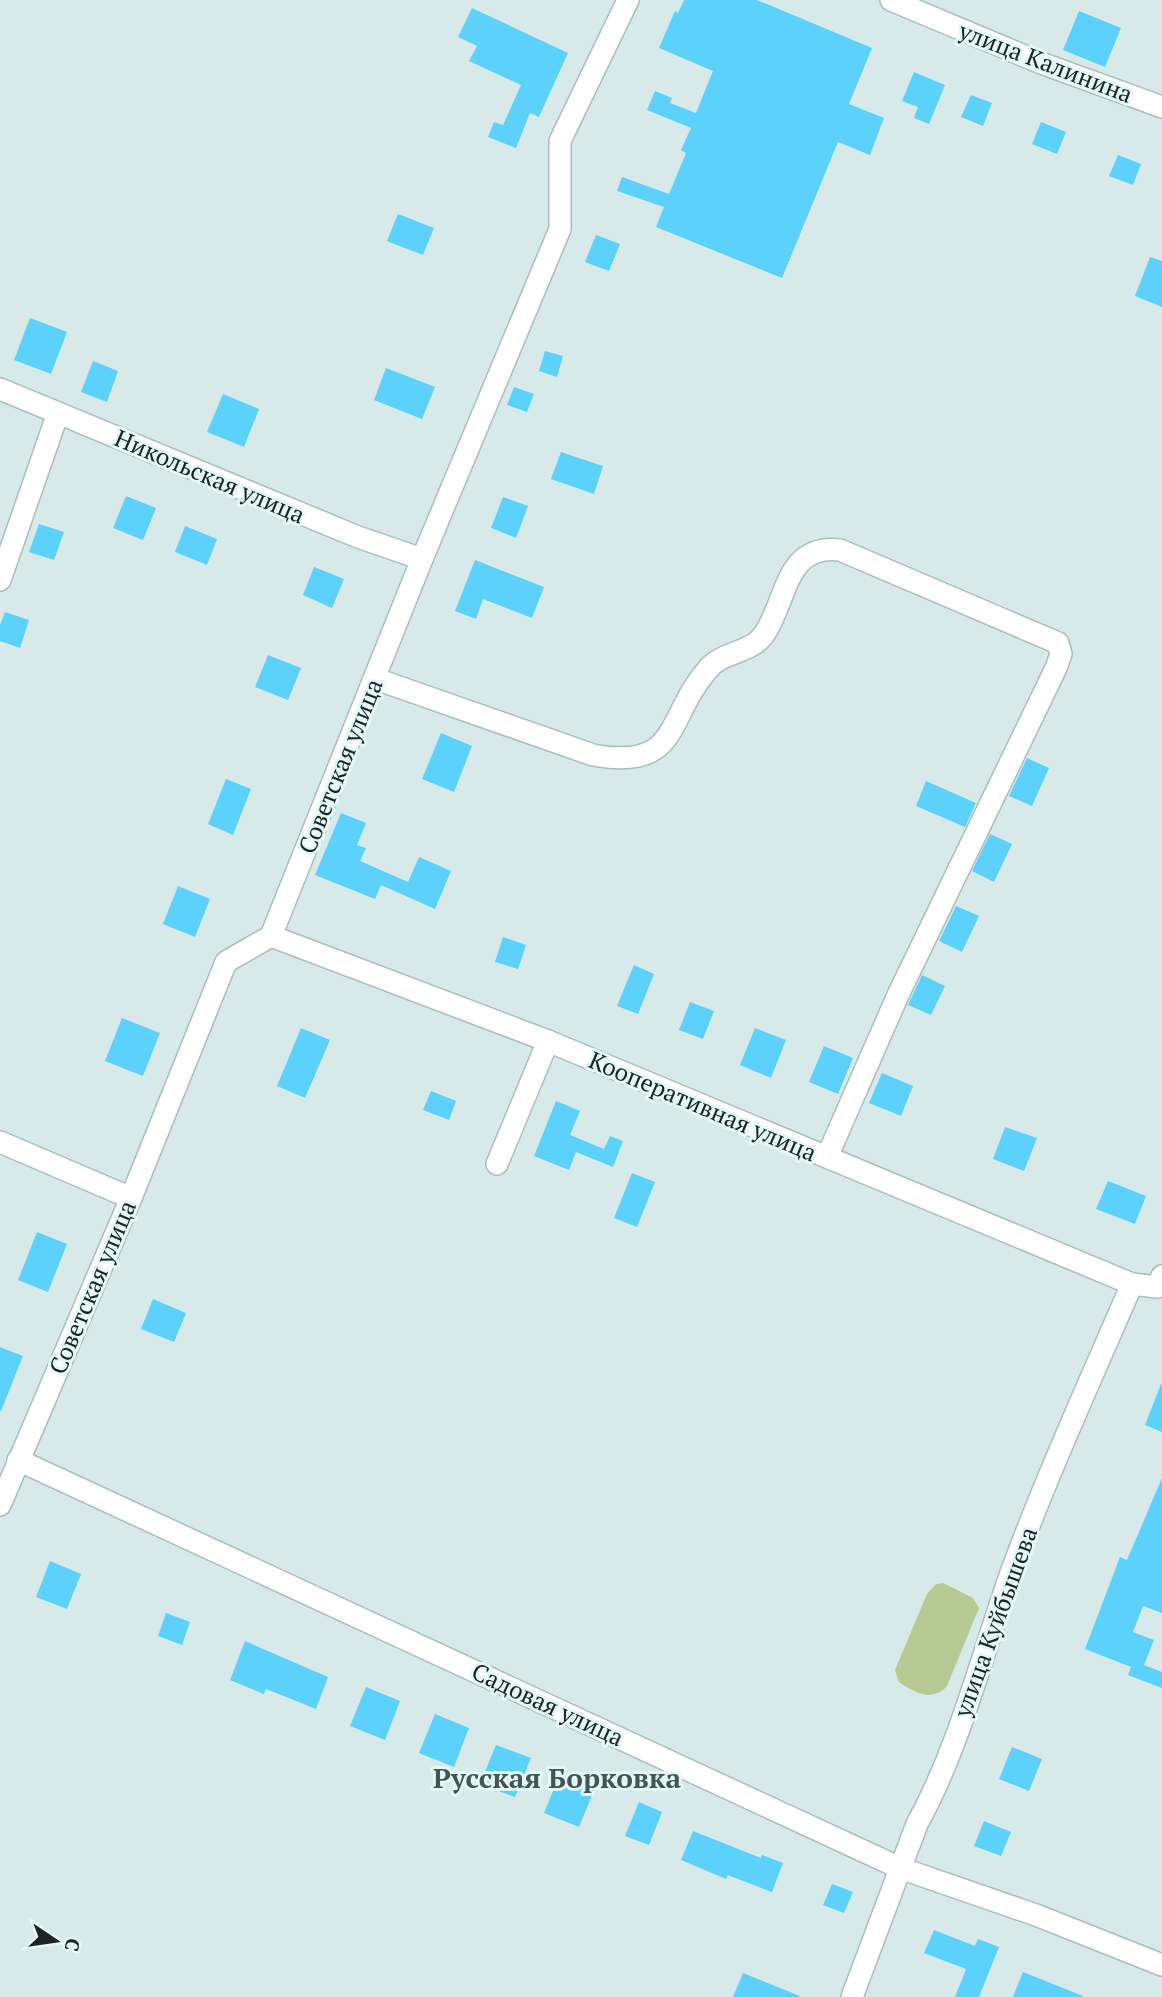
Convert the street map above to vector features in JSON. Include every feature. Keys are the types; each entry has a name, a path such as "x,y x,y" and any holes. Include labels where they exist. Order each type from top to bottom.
{"street":[{"name":"Советская улица","path":"0,1505 131,1198 226,962 271,936 422,559 560,229 560,141 628,0"},
{"name":"улица Калинина","path":"891,0 1041,63 1162,107"},
{"name":"Никольская улица","path":"0,389 358,537 422,559"},
{"path":"0,580 58,413"},
{"path":"376,678 593,755 622,760 649,755 669,735 707,670 722,656 755,646 766,632 790,577 803,558 821,548 840,550 1058,643 1061,654 1056,668 898,995 827,1157"},
{"name":"Кооперативная улица","path":"271,936 548,1041 1132,1284"},
{"path":"497,1164 548,1041"},
{"path":"0,1142 131,1198"},
{"path":"1132,1284 1160,1284"},
{"name":"улица Куйбышева","path":"852,1997 900,1868 956,1732 1040,1498 1132,1284"},
{"name":"Садовая улица","path":"18,1460 900,1868 1036,1914 1162,1965"}],"green space":[{"path":"943,1583 973,1598 979,1608 947,1686 936,1694 923,1694 899,1682 895,1670 927,1594 936,1584"}],"building":[{"path":"684,0 757,0 872,48 849,104 884,118 870,155 838,142 782,278 656,227 664,207 617,191 622,177 669,194 686,153 681,150 691,128 647,110 655,91 672,98 670,103 696,113 713,71 659,48 675,11 678,13"},
{"path":"472,8 568,53 539,117 530,113 516,148 488,137 494,122 503,125 521,85 469,61 477,46 458,37"},
{"path":"1079,11 1121,28 1105,67 1063,50"},
{"path":"914,72 945,85 929,124 914,118 918,107 902,101"},
{"path":"971,95 992,103 983,126 961,117"},
{"path":"1041,122 1066,132 1057,154 1032,144"},
{"path":"1118,155 1141,164 1133,185 1109,176"},
{"path":"398,214 434,228 423,255 387,241"},
{"path":"596,235 620,244 609,271 585,262"},
{"path":"1150,257 1162,261 1162,307 1135,296"},
{"path":"30,318 67,332 51,374 14,360"},
{"path":"545,351 563,356 557,377 539,371"},
{"path":"93,361 118,371 107,402 81,392"},
{"path":"386,368 435,387 422,419 374,400"},
{"path":"514,387 534,394 527,412 507,405"},
{"path":"223,394 259,409 244,447 207,432"},
{"path":"561,452 603,466 594,494 551,479"},
{"path":"126,496 156,508 143,540 113,528"},
{"path":"503,497 528,506 516,538 491,528"},
{"path":"39,524 64,532 54,560 29,552"},
{"path":"185,526 217,539 207,565 175,552"},
{"path":"475,560 544,587 532,618 483,599 476,619 455,611"},
{"path":"314,567 344,579 332,608 303,595"},
{"path":"5,612 29,620 20,648 0,641 0,625"},
{"path":"268,655 301,668 288,700 255,687"},
{"path":"441,733 472,746 454,792 422,779"},
{"path":"1027,758 1049,768 1032,806 1009,796"},
{"path":"226,779 251,789 233,835 208,824"},
{"path":"926,781 976,803 965,827 916,806"},
{"path":"341,813 366,823 357,845 366,848 360,861 408,882 419,857 451,871 435,909 381,885 375,899 315,875"},
{"path":"990,834 1012,844 994,882 972,871"},
{"path":"178,886 210,899 195,937 163,924"},
{"path":"956,906 979,916 962,952 939,941"},
{"path":"503,937 526,945 518,969 495,962"},
{"path":"634,965 654,974 638,1014 617,1006"},
{"path":"922,975 945,986 931,1015 908,1005"},
{"path":"690,1002 714,1011 703,1039 679,1030"},
{"path":"122,1018 160,1033 143,1076 105,1061"},
{"path":"301,1028 330,1040 305,1098 277,1086"},
{"path":"755,1028 786,1040 771,1078 740,1065"},
{"path":"824,1046 853,1058 838,1094 809,1082"},
{"path":"882,1073 913,1086 901,1116 869,1103"},
{"path":"431,1091 456,1101 449,1120 423,1110"},
{"path":"556,1101 580,1111 570,1135 604,1149 610,1136 623,1141 613,1167 576,1152 569,1170 534,1156"},
{"path":"1005,1127 1037,1138 1024,1171 993,1159"},
{"path":"632,1173 655,1182 637,1227 614,1218"},
{"path":"1108,1181 1146,1196 1135,1224 1096,1209"},
{"path":"37,1232 67,1244 48,1292 18,1280"},
{"path":"153,1299 186,1313 174,1342 141,1329"},
{"path":"0,1347 23,1356 1,1411 0,1411"},
{"path":"1162,1384 1162,1432 1145,1425"},
{"path":"1162,1478 1162,1613 1143,1606 1133,1632 1154,1640 1144,1665 1162,1672 1162,1688 1128,1675 1131,1667 1085,1649 1120,1557 1127,1560"},
{"path":"50,1561 81,1574 67,1609 36,1597"},
{"path":"166,1613 190,1622 182,1645 158,1636"},
{"path":"245,1641 328,1677 316,1709 266,1689 264,1694 230,1680"},
{"path":"366,1687 400,1701 385,1740 350,1726"},
{"path":"435,1714 469,1728 454,1767 419,1753"},
{"path":"496,1745 531,1758 515,1797 480,1784"},
{"path":"1012,1747 1042,1759 1029,1791 999,1779"},
{"path":"560,1774 595,1788 579,1827 544,1813"},
{"path":"639,1802 662,1812 649,1845 625,1836"},
{"path":"984,1821 1011,1832 1001,1856 974,1846"},
{"path":"693,1831 761,1858 762,1855 783,1863 772,1892 728,1875 726,1879 681,1860"},
{"path":"832,1884 853,1892 844,1913 823,1905"},
{"path":"934,1930 975,1946 978,1939 999,1947 979,1997 955,1997 966,1969 924,1953"},
{"path":"1023,1972 1083,1996 1083,1997 1013,1997"},
{"path":"743,1973 800,1996 800,1997 733,1997"}],"district":[{"name":"Русская Борковка","path":"557,1777"}]}
